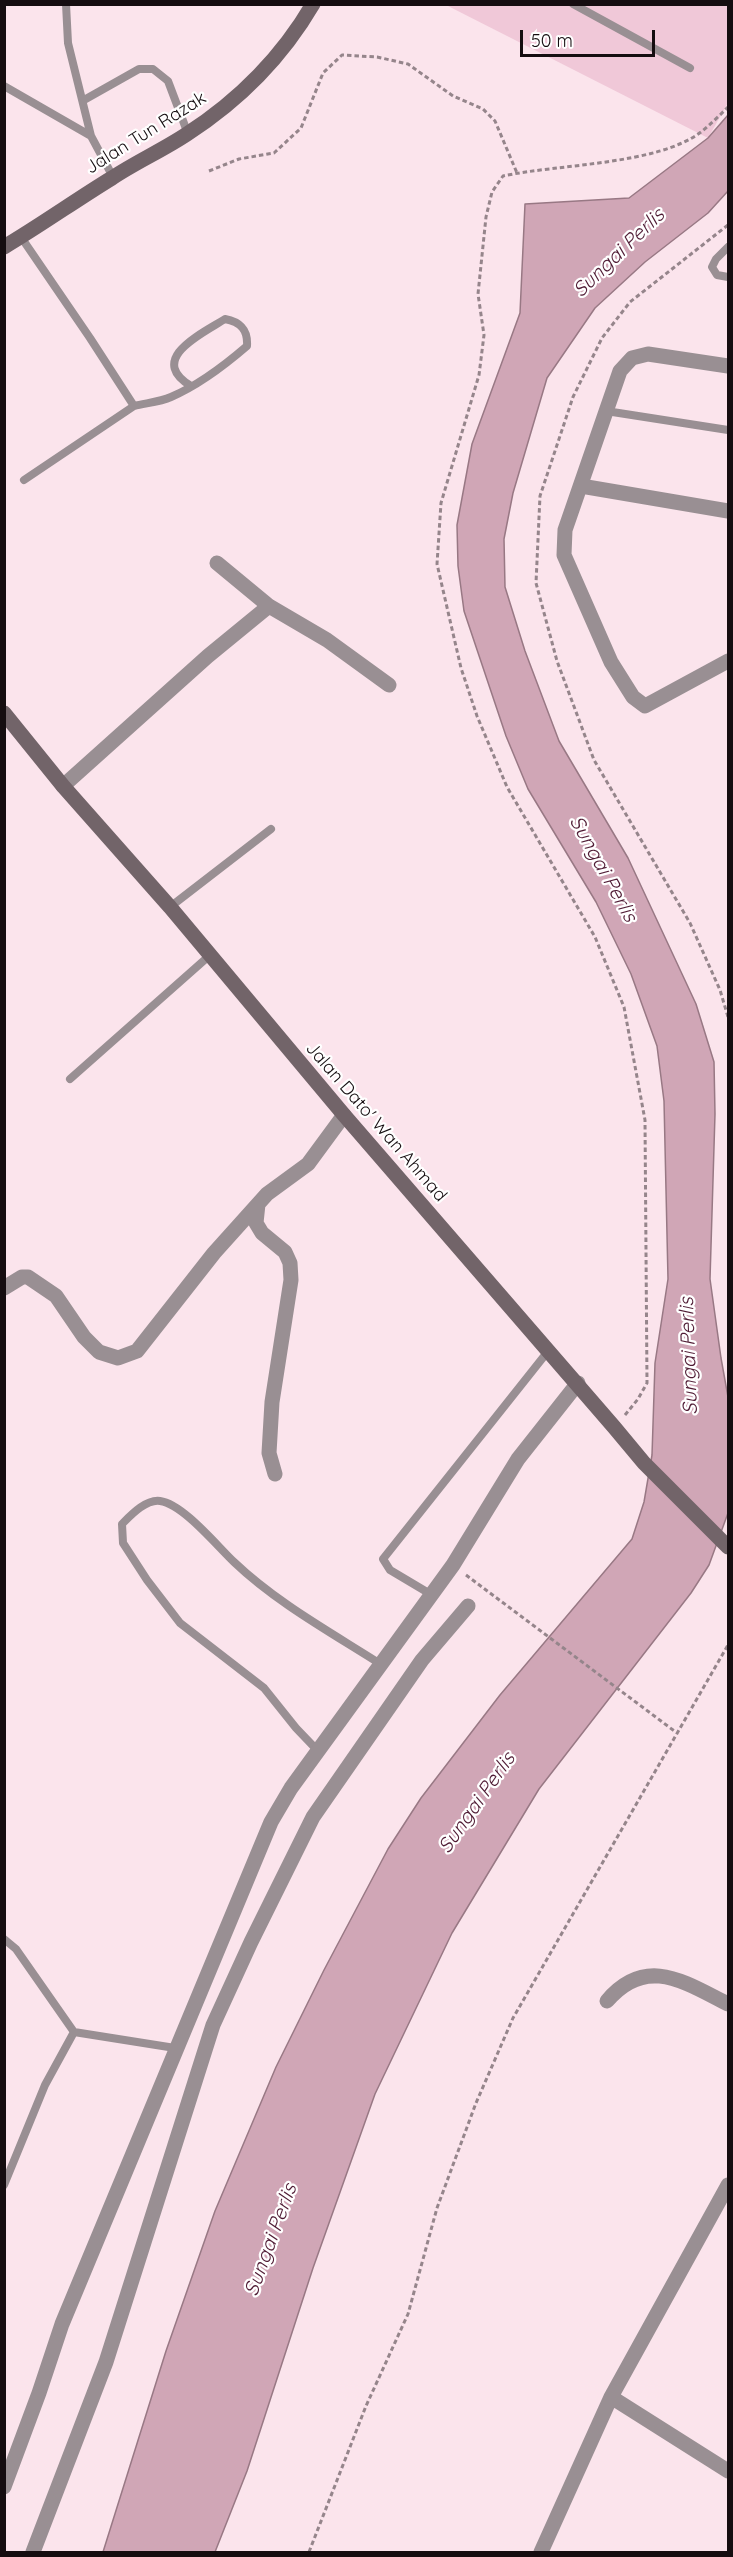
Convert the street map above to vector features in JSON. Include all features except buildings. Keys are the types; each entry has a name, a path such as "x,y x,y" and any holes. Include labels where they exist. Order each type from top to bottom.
{"main road":[{"name":"Jalan Tun Razak","path":"4,247 113,177 188,134 232,101 276,57 313,4"},
{"name":"Jalan Dato' Wan Ahmad","path":"4,714 344,1115 644,1462 729,1547"}],"street":[{"path":"729,366 648,354 632,358 620,371 565,530 564,555 611,662 633,697 645,706 729,661"},
{"path":"581,486 729,510"},
{"path":"217,563 269,606 327,640 389,685"},
{"path":"63,786 208,656 269,606"},
{"path":"4,1288 17,1280 28,1277 56,1296 84,1337 99,1352 118,1358 137,1351 213,1253 258,1204 308,1164 344,1115"},
{"path":"258,1204 256,1224 262,1233 285,1252 290,1263 291,1280 272,1402 269,1454 275,1474"},
{"path":"4,2487 62,2324 271,1822 291,1788 453,1565 518,1459 578,1383"},
{"path":"33,2553 106,2362 213,2025 251,1942 314,1817 422,1660 468,1606"},
{"path":"607,2001 620,1986 629,1980 653,1975 666,1976 729,2004"},
{"path":"541,2553 611,2397 729,2185"},
{"path":"611,2397 729,2471"}],"lane":[{"path":"66,4 68,43 92,136 113,177"},
{"path":"573,4 690,68"},
{"path":"84,100 139,69 153,69 168,81 188,134"},
{"path":"4,86 92,136"},
{"path":"21,237 134,406"},
{"path":"729,247 716,259 712,267 717,275 729,277"},
{"path":"24,480 134,406 170,398 191,386 247,346 248,335 244,328 234,321 225,319 183,345 175,356 175,369 178,376 191,386"},
{"path":"606,411 729,430"},
{"path":"170,907 271,829"},
{"path":"70,1079 209,956"},
{"path":"432,1594 390,1569 383,1559 549,1350"},
{"path":"318,1751 264,1688 180,1623 164,1604 123,1543 122,1524 131,1514 148,1503 160,1501 172,1506 186,1515 237,1565 271,1592 382,1665"},
{"path":"4,1939 16,1949 74,2032 175,2048"},
{"path":"4,2185 45,2085 74,2032"}],"path":[{"path":"209,171 239,159 274,153 302,128 323,73 342,55 377,57 408,64 453,96 483,109 495,121 517,173"},
{"path":"614,1427 638,1399 647,1383 645,1120 637,1066 624,1007 595,938 507,787 477,716 461,668 437,564 441,503 479,375 484,336 478,294 486,217 492,192 503,176 611,161 665,149 700,133 729,107"},
{"path":"729,225 630,302 603,338 573,397 540,496 536,583 557,661 594,760 690,923 720,990 729,1017"},
{"path":"453,1565 677,1733"},
{"path":"309,2553 366,2406 408,2314 437,2208 495,2058 513,2018 729,1645"}],"shaded area":[{"path":"446,5 728,5 728,103 708,138"}],"water":[{"name":"Sungai Perlis","path":"728,115 728,191 708,213 645,262 595,308 547,378 513,493 504,539 505,587 525,651 559,741 628,858 696,1004 714,1062 715,1114 710,1279 728,1397 728,1513 709,1565 691,1593 539,1789 452,1933 375,2094 313,2268 247,2471 215,2552 103,2552 166,2351 215,2211 276,2067 324,1970 388,1849 421,1798 500,1695 632,1539 644,1502 652,1455 655,1363 668,1279 664,1101 657,1046 631,974 596,902 528,789 506,736 464,611 458,566 457,525 472,444 520,313 525,204 629,198 708,138"}]}
